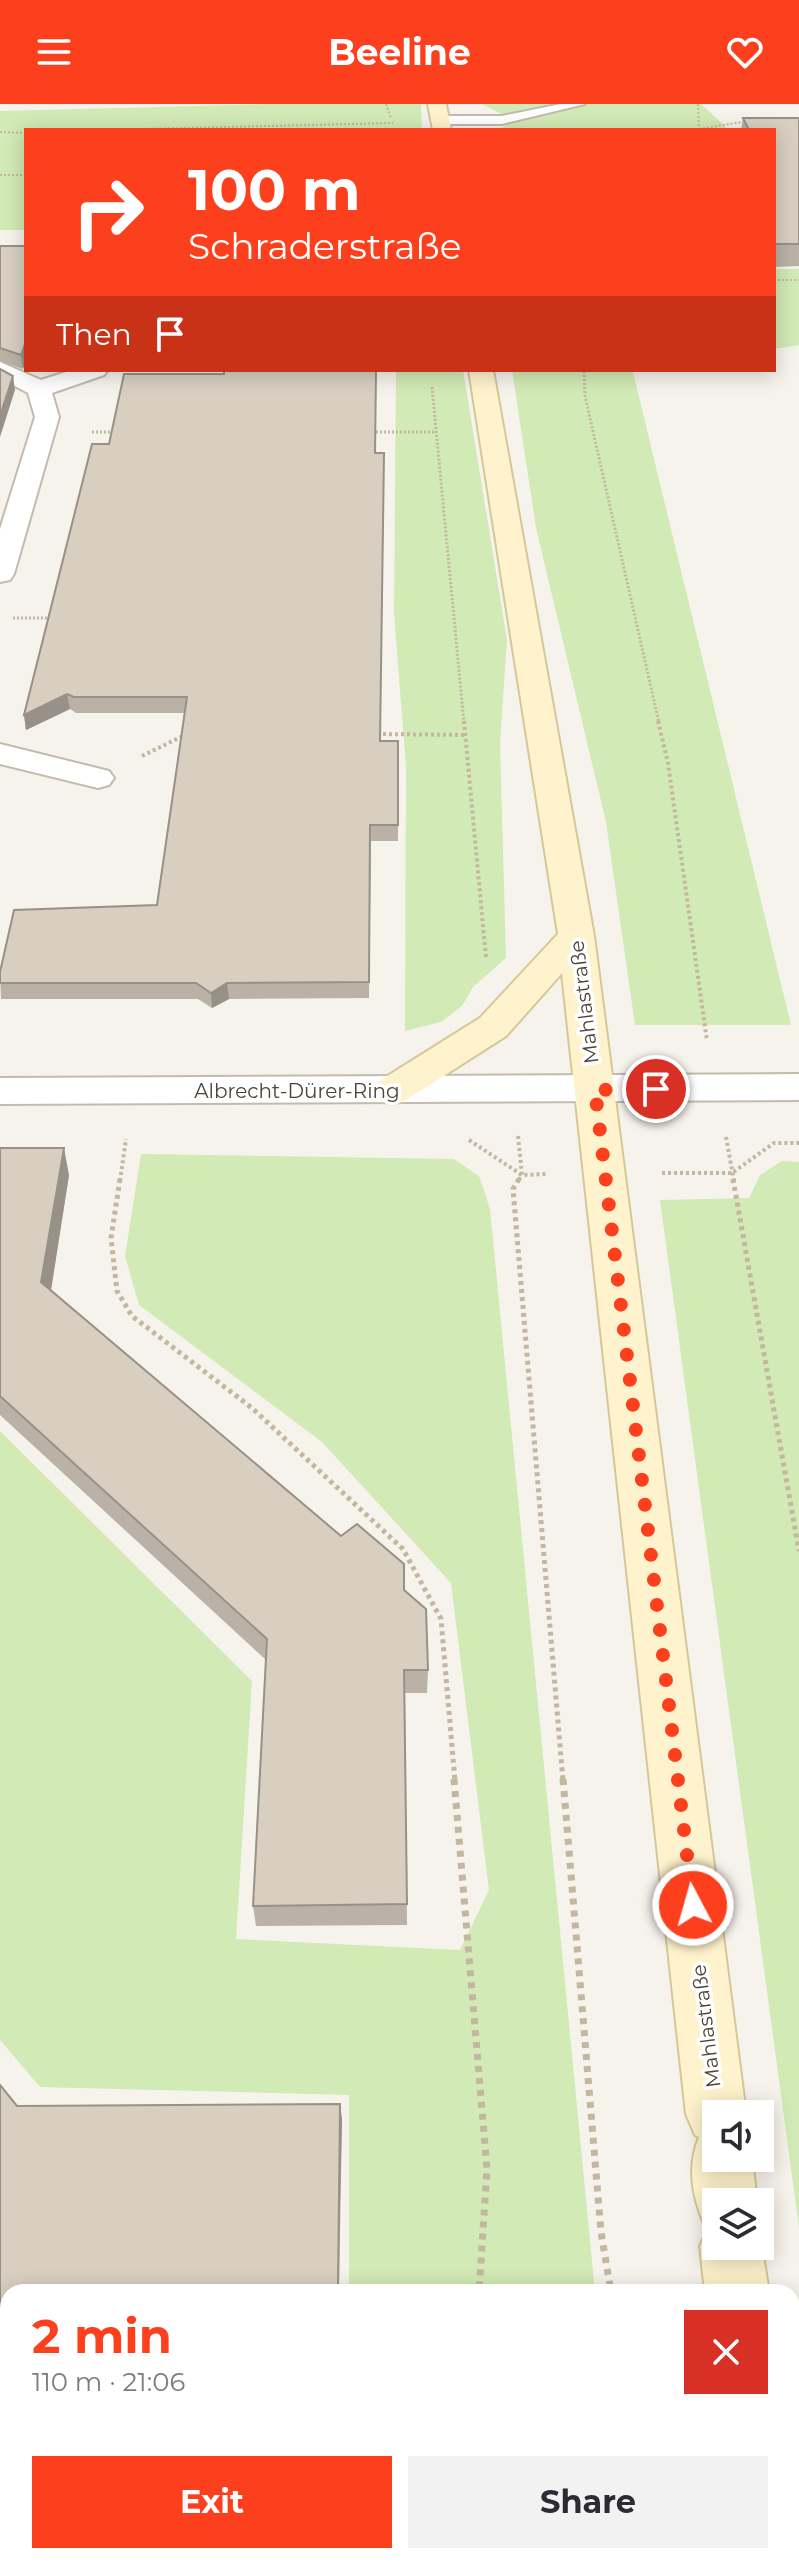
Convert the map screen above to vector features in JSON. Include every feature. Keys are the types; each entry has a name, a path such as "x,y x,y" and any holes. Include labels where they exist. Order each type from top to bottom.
{"street":[{"path":"0,369 39,389 90,372"},
{"name":"Mahlastraße","path":"481,372 576,936 714,2100"},
{"path":"0,574 47,417 39,389"},
{"path":"0,754 98,778"},
{"path":"392,1091 493,1027 576,936"},
{"name":"Albrecht-Dürer-Ring","path":"0,1091 799,1087"},
{"path":"734,2260 736,2284"}],"lane":[{"path":"440,118 502,120 579,104"}],"path":[{"path":"698,104 698,128"},
{"path":"710,128 762,119"},
{"path":"184,128 393,123"},
{"path":"0,132 24,133"},
{"path":"0,175 24,175"},
{"path":"776,280 799,280"},
{"path":"584,372 585,396 668,763 706,1036"},
{"path":"431,386 442,517 467,735 487,970"},
{"path":"43,432 122,432"},
{"path":"357,432 436,432"},
{"path":"0,618 63,618"},
{"path":"98,778 185,734 201,734"},
{"path":"373,734 467,735"},
{"path":"127,1137 111,1238 117,1291 132,1316 252,1408 403,1549 441,1619 487,2169 480,2284"},
{"path":"799,1143 774,1143 732,1173 799,1551"},
{"path":"522,1175 513,1189 601,2232 610,2284"}],"green space":[{"path":"271,104 421,104 422,128 24,128 24,230 0,230 0,111"},
{"path":"482,104 701,104 727,128 501,128 515,121"},
{"path":"776,269 799,269 799,345 776,349"},
{"path":"396,372 463,372 507,640 500,742 506,958 473,987 462,1006 441,1022 405,1031 406,766 394,613"},
{"path":"512,372 633,372 791,1025 635,1025 606,822 536,528"},
{"path":"141,1154 454,1159 479,1176 490,1209 594,2284 349,2284 349,2095 40,2087 0,2040 0,1431 252,1681 236,1939 460,1950 489,1890 451,1583 322,1442 139,1305 125,1256"},
{"path":"782,1161 799,1162 799,2228 660,1200 749,1198 760,1175"}],"building":[{"path":"743,118 799,118 799,244 776,244 776,128 748,128"},
{"path":"0,246 24,246 24,347 21,355 0,348"},
{"path":"0,369 13,376 0,416"},
{"path":"376,372 375,453 384,453 380,741 398,741 398,825 370,825 369,982 227,983 211,993 196,983 0,983 14,910 157,905 187,697 74,697 67,694 24,715 92,444 109,444 124,374"},
{"path":"0,1148 64,1148 41,1282 341,1536 357,1524 404,1564 404,1590 426,1609 428,1670 404,1670 407,1904 253,1906 267,1639 0,1396"},
{"path":"0,2085 17,2106 340,2104 338,2284 0,2284"}],"route":[{"path":"656,1089 595,1090 693,1905"}]}
